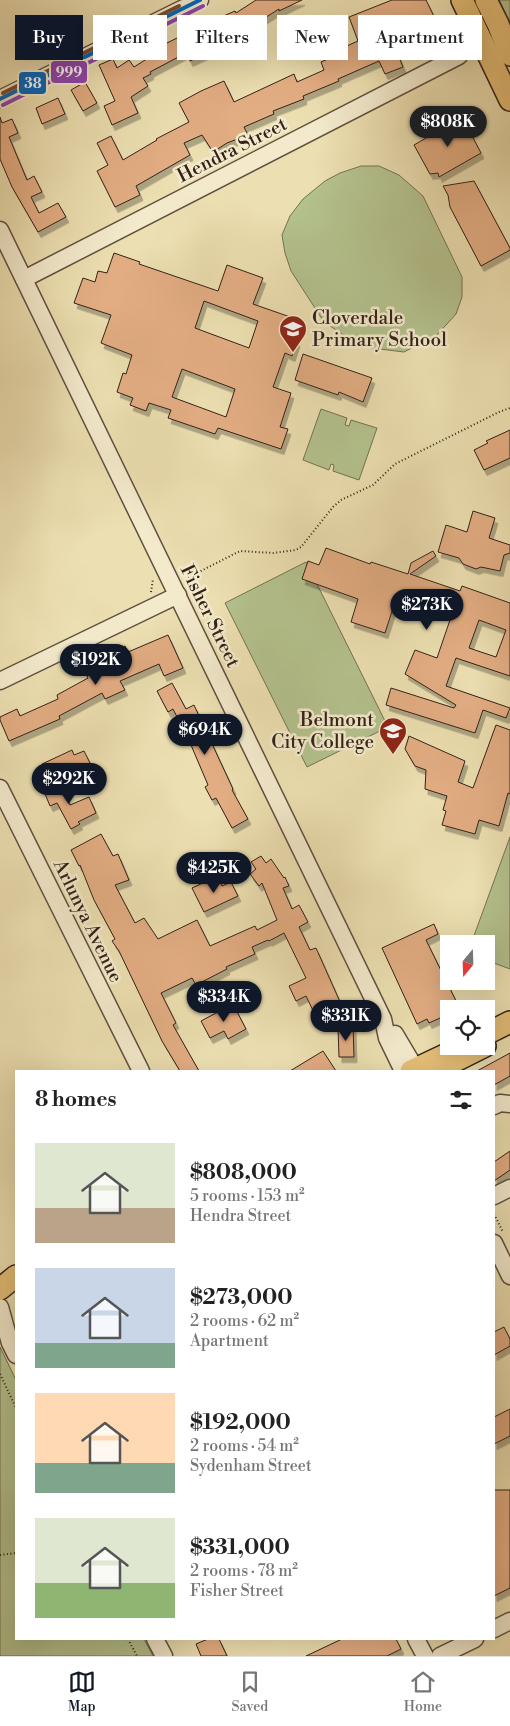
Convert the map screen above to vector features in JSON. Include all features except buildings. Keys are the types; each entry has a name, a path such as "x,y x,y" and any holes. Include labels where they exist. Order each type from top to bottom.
{"main road":[{"path":"462,0 510,100"},
{"path":"486,0 510,55"},
{"path":"495,1030 510,1022"},
{"path":"495,1042 510,1034"},
{"path":"418,1070 445,1055"},
{"path":"419,1070 461,1055"},
{"path":"0,1269 15,1263"},
{"path":"0,1289 15,1277"}],"street":[{"path":"0,87 176,0"},
{"path":"0,99 200,0"},
{"name":"Hendra Street","path":"24,279 451,60"},
{"name":"Fisher Street","path":"0,230 383,1019 395,1034 415,1070"},
{"path":"0,681 178,595"},
{"name":"Arlunya Avenue","path":"0,788 141,1070"},
{"path":"495,1106 500,1103 510,1104"},
{"path":"495,1196 510,1188"},
{"path":"495,1245 510,1276"},
{"path":"0,1307 9,1343"},
{"path":"156,1640 164,1656"},
{"path":"417,1640 425,1656"},
{"path":"440,1656 473,1640"}],"path":[{"path":"151,592 154,576 183,580 240,551 273,553 296,550 301,547 333,507 341,500 373,485 395,464 510,408"},
{"path":"0,1374 15,1406"},
{"path":"0,1555 15,1553"},
{"path":"129,1640 137,1656"}],"green space":[{"path":"499,0 510,0 510,22"},
{"path":"361,166 379,166 399,175 423,196 462,277 462,297 456,314 437,335 404,352 372,348 345,336 324,322 291,271 285,253 282,235 290,216 303,199 325,181 340,173"},
{"path":"321,409 347,418 345,425 349,426 351,420 377,428 359,480 333,471 334,465 331,464 329,470 303,460"},
{"path":"306,562 388,727 307,767 225,603"},
{"path":"510,837 510,969 495,963 495,935 474,935"},
{"path":"0,1347 15,1378 15,1640 145,1640 153,1656 0,1656"}],"transit line":[{"name":"38","path":"0,99 200,0"},
{"path":"3,93 179,6"},
{"name":"999","path":"3,105 203,6"}],"place":[{"name":"Cloverdale Primary School","path":"293,353"},
{"name":"Belmont City College","path":"393,755"}]}
